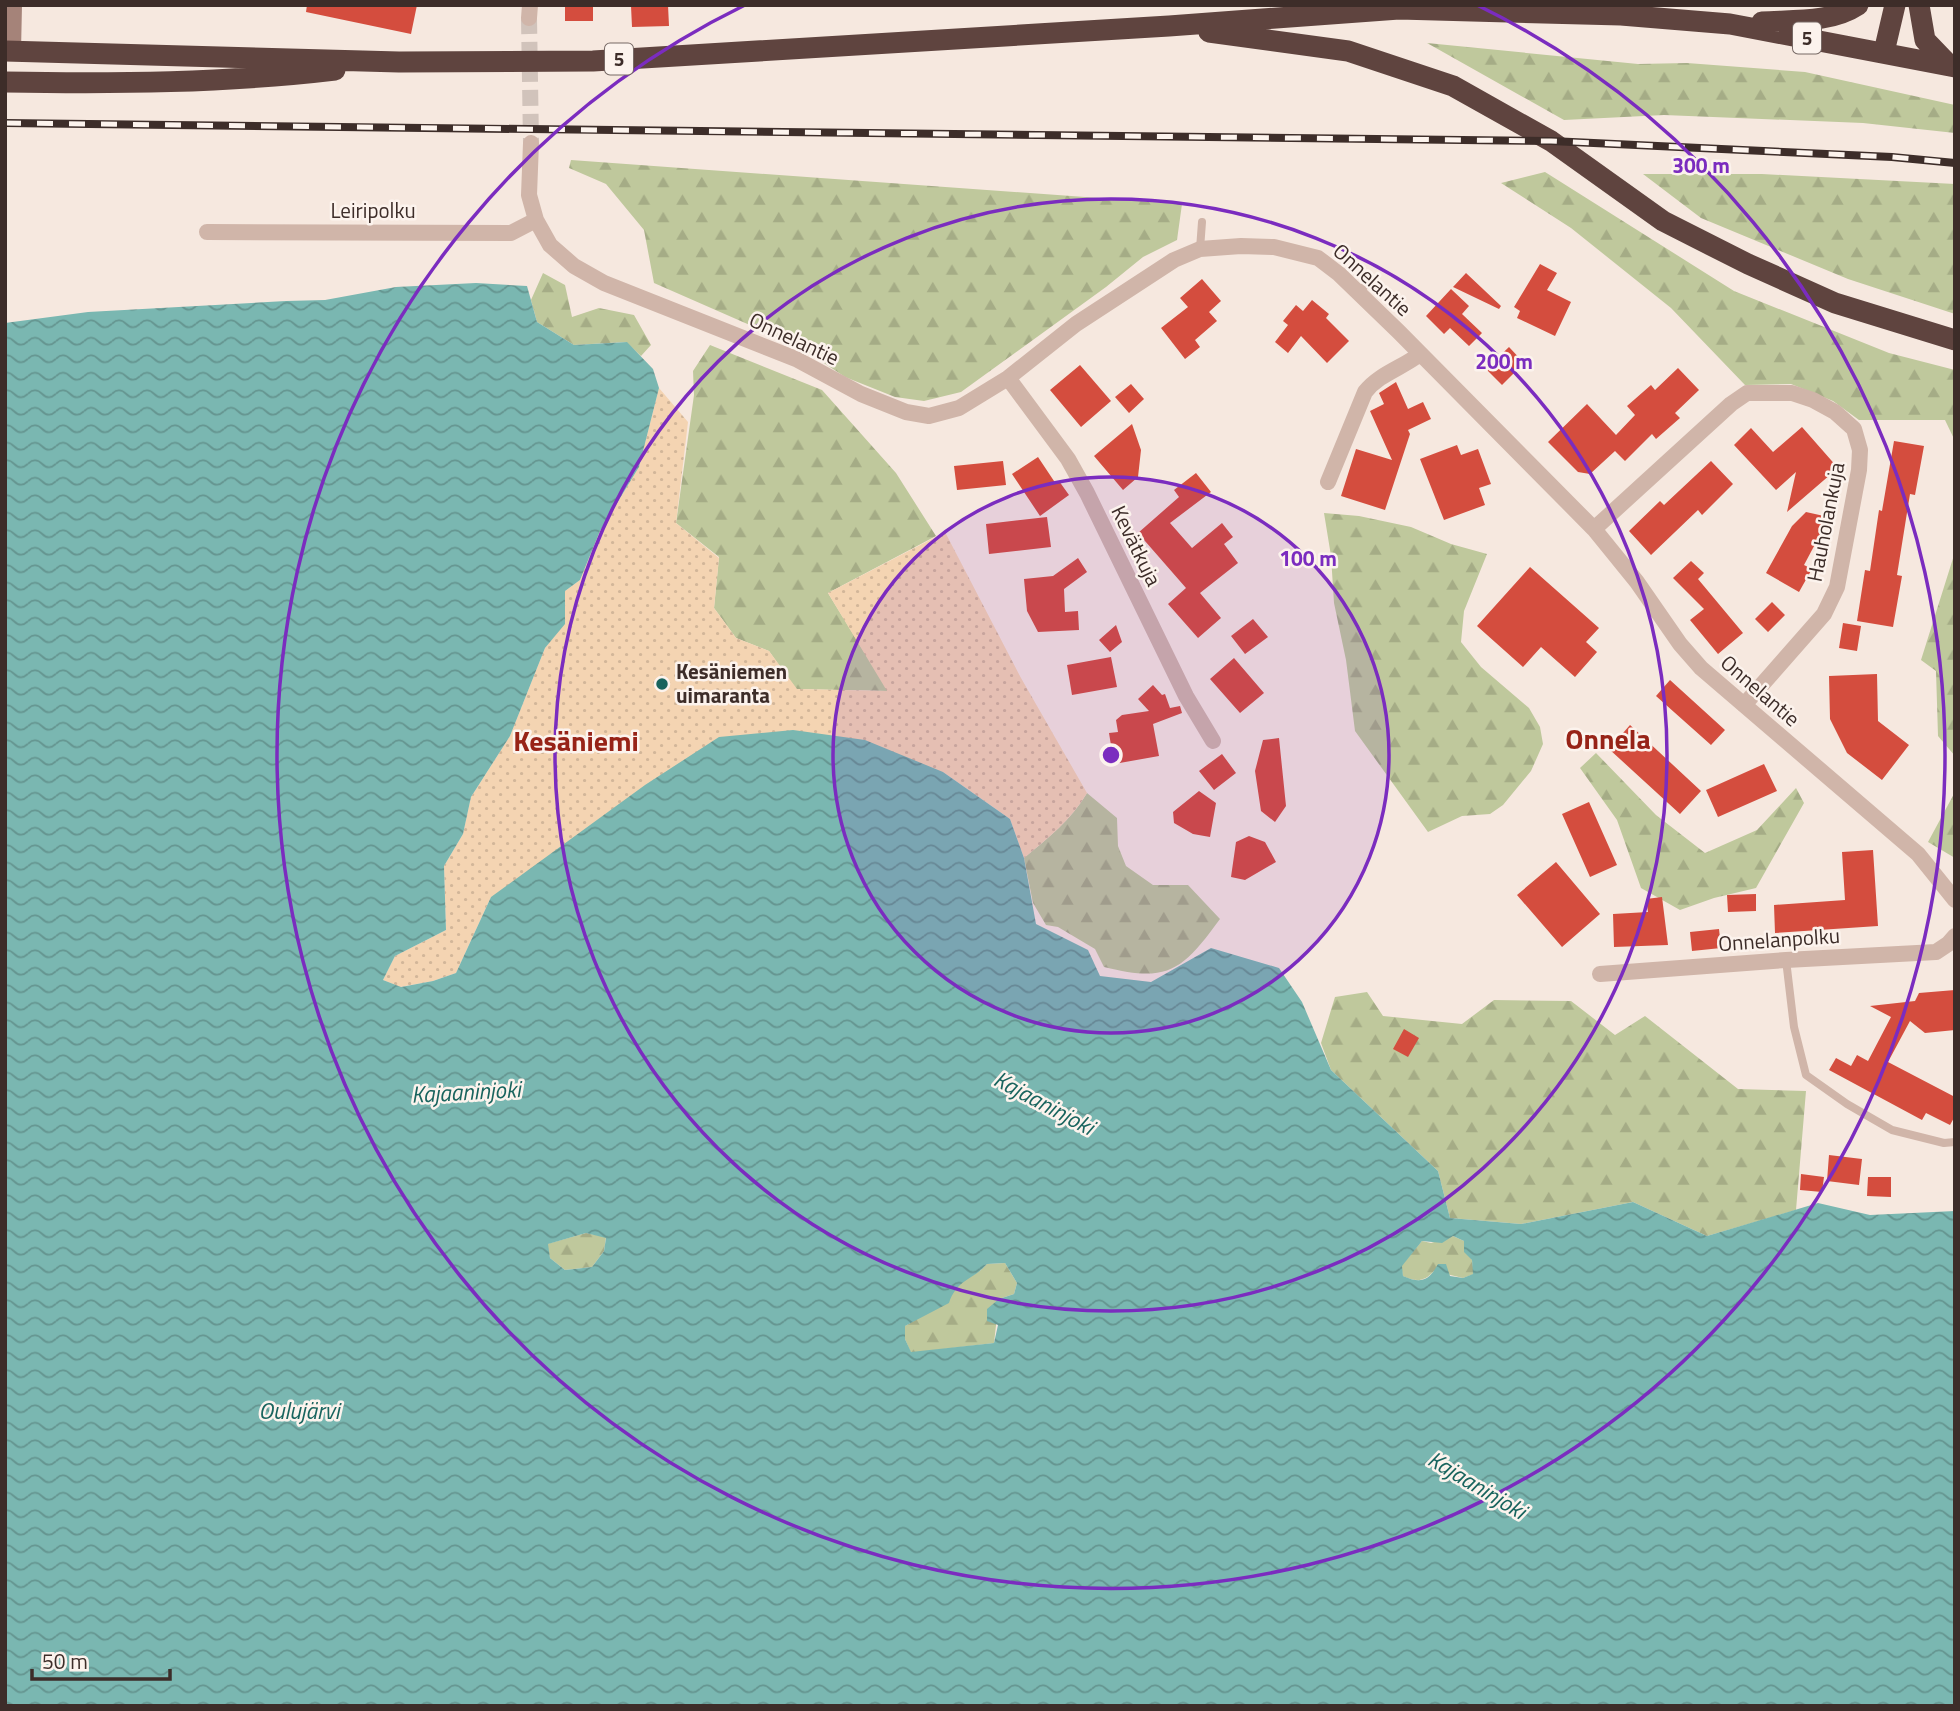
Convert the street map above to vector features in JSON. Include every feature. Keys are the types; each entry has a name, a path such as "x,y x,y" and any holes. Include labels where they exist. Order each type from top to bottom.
{"highway":[{"path":"1730,24 1820,19 1846,14 1858,5"},
{"path":"1884,52 1895,5"},
{"path":"1919,5 1925,40 1952,66"},
{"name":"5","path":"9,51 399,62 593,61 1169,26 1399,9 1621,15 1730,24 1952,66"},
{"path":"1169,26 1348,51 1453,86 1551,141 1664,220 1712,245 1835,303 1955,340"},
{"name":"5","path":"8,82 175,81 282,76 399,62"}],"street":[{"path":"8,82 13,5"},
{"name":"Onnelantie","path":"531,143 529,195 536,220 550,245 574,266 604,283 796,359 860,394 905,412 929,416 959,408 1008,378 1076,324 1174,260 1200,249 1241,246 1294,250 1318,258 1364,288 1420,354 1594,529 1701,668 1918,854 1955,900"},
{"name":"Leiripolku","path":"207,232 511,233 536,220"},
{"path":"1328,482 1365,392 1372,383 1408,364 1420,354"},
{"name":"Kevätkuja","path":"1008,378 1068,459 1181,685 1213,741"},
{"name":"Hauholankuja","path":"1594,529 1731,404 1747,393 1792,393 1814,400 1835,412 1854,429 1860,450 1860,470 1837,587 1825,614 1744,705"},
{"name":"Onnelanpolku","path":"1600,974 1936,952 1955,936"}],"lane":[{"path":"1200,249 1202,222"},
{"path":"1786,960 1794,1027 1806,1074 1847,1104 1892,1130 1944,1143 1955,1142"}],"green space":[{"path":"1427,43 1638,64 1687,63 1805,72 1955,105 1955,133 1863,123 1664,115 1564,120"},
{"path":"571,160 1182,204 1177,240 1143,257 961,392 924,401 895,397 845,377 800,347 654,283 644,230 606,184 569,168"},
{"path":"1545,172 1734,291 1889,353 1955,370 1955,441 1945,420 1859,420 1833,401 1791,384 1745,385 1671,308 1571,228 1501,183"},
{"path":"1643,174 1762,174 1955,184 1955,314 1848,279 1701,218"},
{"path":"543,273 565,285 572,317 599,308 634,315 651,345 641,356 626,342 574,345 537,322 531,300"},
{"path":"710,345 822,390 896,473 936,536 828,593 888,691 796,689 769,651 736,638 714,608 719,557 676,523 694,395 693,371"},
{"path":"1324,513 1359,516 1411,527 1451,544 1487,554 1464,611 1461,642 1481,667 1529,708 1540,727 1543,744 1531,771 1503,805 1490,814 1462,816 1428,832 1355,731 1346,660 1334,603 1331,556"},
{"path":"1955,552 1955,756 1938,736 1936,671 1921,660"},
{"path":"1596,753 1656,815 1705,853 1757,830 1796,788 1804,803 1756,888 1680,910 1641,888 1617,820 1580,768"},
{"path":"1955,792 1955,858 1928,842"},
{"path":"1087,793 1117,818 1118,846 1126,866 1153,885 1188,885 1220,919 1195,951 1172,968 1159,973 1144,974 1104,967 1095,949 1058,927 1046,925 1033,903 1024,858 1066,820"},
{"path":"1367,992 1383,1016 1462,1024 1494,1000 1571,1001 1615,1035 1645,1016 1738,1089 1806,1091 1796,1210 1707,1236 1633,1202 1521,1224 1450,1218 1438,1171 1331,1070 1321,1043 1335,997"},
{"path":"586,1233 606,1237 604,1251 592,1267 565,1270 550,1258 547,1244"},
{"path":"1453,1236 1464,1241 1472,1260 1474,1274 1463,1278 1434,1271 1420,1280 1403,1276 1401,1266 1422,1241 1431,1243"},
{"path":"1005,1263 1017,1283 1014,1294 999,1299 994,1343 911,1353 905,1339 905,1326 987,1264"}],"sand":[{"name":"Kesäniemen uimaranta","path":"659,388 688,422 676,523 719,558 714,608 736,638 769,651 797,689 887,691 828,593 945,532 1021,678 1087,793 1066,820 1024,858 1010,819 943,772 491,897 456,973 433,981 400,987 383,980 395,956 446,930 444,866 463,834 471,797 510,736 545,648 564,624 565,591 580,580 600,531 639,467"}],"water":[{"name":"Oulujärvi","path":"476,283 527,286 537,322 574,345 627,342 653,369 659,388 639,467 600,531 580,580 565,591 565,624 545,648 510,736 471,797 463,834 444,866 446,930 395,956 383,980 401,987 456,973 491,897 645,785 719,737 793,730 865,740 943,772 1010,819 1024,858 1036,924 1088,950 1100,976 1151,982 1211,948 1279,968 1302,1002 1331,1070 1438,1171 1450,1218 1521,1224 1633,1202 1707,1236 1818,1203 1870,1215 1955,1211 1955,1706 5,1706 5,323 88,312 325,300 396,287","holes":["586,1233 606,1238 604,1251 592,1267 565,1270 550,1258 548,1244","1453,1236 1464,1241 1464,1252 1472,1260 1473,1274 1463,1278 1450,1276 1446,1264 1438,1264 1424,1279 1415,1280 1403,1276 1402,1266 1422,1241 1442,1243","1005,1263 1017,1283 1014,1294 999,1299 987,1309 987,1321 998,1325 994,1343 911,1352 905,1339 905,1326 949,1303 956,1289 987,1264"]}],"building":[{"path":"307,5 417,5 411,34 306,12"},
{"path":"565,5 593,5 593,21 565,21"},
{"path":"668,5 669,26 632,27 631,6"},
{"path":"1540,264 1557,273 1547,290 1571,302 1555,336 1517,318 1520,311 1514,307"},
{"path":"1466,273 1501,306 1499,309 1453,287"},
{"path":"1202,279 1221,301 1209,312 1217,321 1195,340 1200,347 1185,359 1161,328 1188,307 1180,298"},
{"path":"1451,289 1469,306 1462,314 1482,333 1469,346 1450,328 1444,334 1426,316"},
{"path":"1312,300 1329,314 1326,318 1349,341 1327,363 1301,336 1288,353 1275,342 1288,325 1283,321 1296,305 1303,311"},
{"path":"1509,347 1524,363 1502,385 1486,369"},
{"path":"1080,365 1111,401 1081,427 1050,390"},
{"path":"1678,368 1699,390 1675,413 1680,418 1656,439 1652,434 1625,461 1615,451 1590,474 1578,472 1548,442 1587,404 1616,435 1635,415 1627,406 1651,385 1655,390"},
{"path":"1396,382 1408,409 1423,402 1431,419 1408,430 1410,434 1385,510 1341,496 1356,449 1392,460 1370,411 1384,404 1379,393"},
{"path":"1131,384 1144,399 1129,413 1115,397"},
{"path":"1132,424 1141,450 1138,477 1123,490 1094,456"},
{"path":"1802,427 1838,468 1787,512 1796,472 1776,490 1734,445 1751,428 1773,452"},
{"path":"1894,441 1924,446 1915,495 1910,494 1897,575 1902,576 1893,627 1857,621 1865,570 1870,571 1879,510 1882,511"},
{"path":"1457,445 1461,455 1478,449 1491,484 1479,488 1485,505 1444,520 1420,459"},
{"path":"1038,457 1056,484 1059,481 1069,495 1040,516 1012,474"},
{"path":"1003,461 1006,485 957,490 954,466"},
{"path":"1711,461 1733,484 1702,515 1698,510 1651,555 1629,531 1660,501 1664,505"},
{"path":"1196,473 1211,492 1170,523 1192,548 1222,523 1233,537 1224,544 1238,563 1200,593 1221,618 1198,638 1168,604 1186,588 1138,533 1179,497 1174,490"},
{"path":"1806,512 1824,516 1821,533 1804,565 1812,569 1799,592 1766,573 1792,526"},
{"path":"1047,517 1051,547 989,554 986,524"},
{"path":"1078,558 1087,572 1064,589 1065,612 1078,611 1079,630 1038,632 1027,611 1024,579 1053,576"},
{"path":"1691,561 1704,573 1698,579 1743,633 1718,654 1690,620 1704,609 1673,578"},
{"path":"1530,567 1599,628 1586,642 1597,652 1575,677 1541,647 1523,667 1477,626"},
{"path":"1772,602 1785,615 1768,632 1755,619"},
{"path":"1253,619 1268,637 1245,654 1231,636"},
{"path":"1843,623 1861,626 1857,651 1839,648"},
{"path":"1116,625 1122,642 1110,652 1099,640"},
{"path":"1111,657 1117,687 1072,695 1067,665"},
{"path":"1234,658 1264,693 1240,713 1210,679"},
{"path":"1877,674 1878,721 1909,745 1882,780 1847,753 1830,719 1829,676"},
{"path":"1670,680 1725,730 1711,745 1656,696"},
{"path":"1153,685 1162,695 1165,694 1170,708 1180,706 1182,713 1153,724 1159,756 1114,764 1109,733 1118,732 1116,720 1122,715 1149,711 1138,699"},
{"path":"1630,725 1701,791 1680,814 1609,749"},
{"path":"1279,738 1286,806 1275,822 1261,811 1255,771 1263,740"},
{"path":"1222,754 1236,773 1214,790 1199,771"},
{"path":"1764,764 1777,791 1718,817 1706,790"},
{"path":"1199,791 1216,803 1210,837 1193,834 1174,823 1173,812"},
{"path":"1589,802 1617,865 1590,877 1562,814"},
{"path":"1249,836 1265,842 1276,862 1245,880 1231,877 1236,842"},
{"path":"1873,850 1878,926 1775,933 1774,905 1845,900 1842,852"},
{"path":"1556,862 1600,914 1562,947 1517,895"},
{"path":"1756,894 1756,911 1728,912 1727,895"},
{"path":"1662,897 1668,945 1614,947 1613,914 1648,912 1646,899"},
{"path":"1719,929 1721,948 1692,951 1690,932"},
{"path":"1955,990 1955,1030 1925,1033 1910,1021 1888,1062 1955,1097 1955,1116 1950,1125 1926,1113 1922,1120 1829,1070 1836,1058 1851,1066 1857,1055 1868,1061 1891,1017 1870,1006 1915,1001 1919,993"},
{"path":"1404,1029 1419,1038 1408,1057 1393,1049"},
{"path":"1829,1155 1862,1159 1859,1185 1827,1181"},
{"path":"1801,1174 1824,1177 1822,1192 1800,1190"},
{"path":"1868,1177 1891,1177 1891,1197 1867,1196"}],"tunnel":[{"path":"529,18 531,143"}],"railway":[{"path":"5,123 1551,141 1892,157 1955,163"}],"place":[{"name":"Kesäniemen uimaranta","path":"662,684"}],"district":[{"name":"Onnela","path":"1608,739"},
{"name":"Kesäniemi","path":"576,741"}],"water label":[{"name":"Kajaaninjoki","path":"466,1092"},
{"name":"Kajaaninjoki","path":"1044,1103"},
{"name":"Kajaaninjoki","path":"1477,1485"}]}
